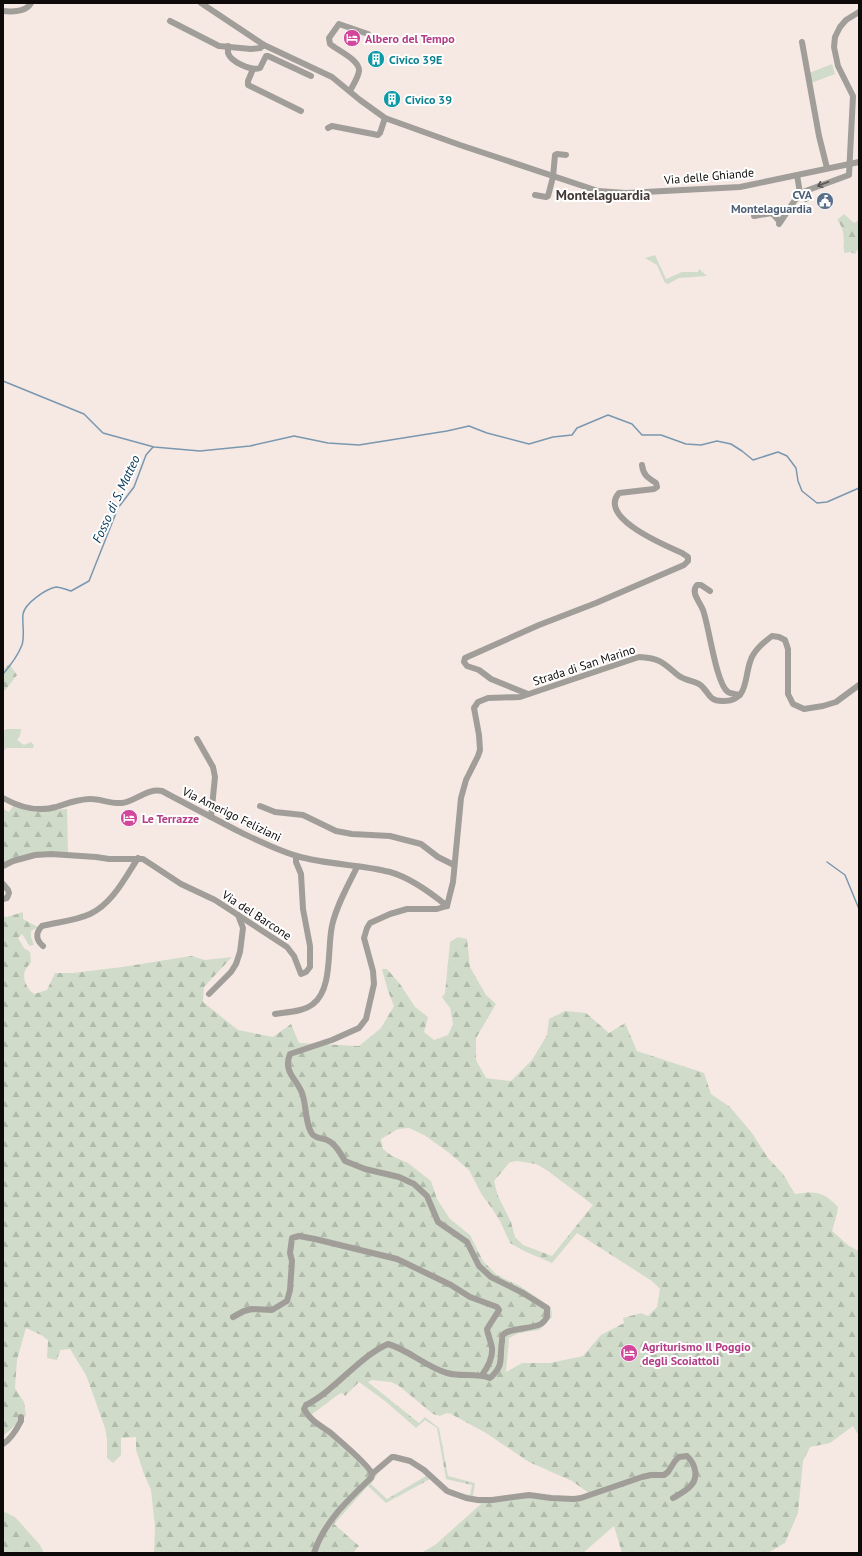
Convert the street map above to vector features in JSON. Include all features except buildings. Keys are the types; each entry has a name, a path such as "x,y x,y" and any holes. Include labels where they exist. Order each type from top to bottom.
{"street":[{"path":"3,11 22,10 27,8 31,3"},
{"name":"Via delle Ghiande","path":"201,3 264,45 332,77 385,118 553,177 598,191 618,193 740,187 859,162"},
{"path":"800,192 849,175 853,96 838,66 834,48 840,27 846,20 859,12"},
{"path":"170,21 219,46 251,49 260,48 264,45"},
{"path":"350,91 359,72 359,66 356,62 330,44 329,38 339,24 368,34"},
{"path":"802,42 819,136 827,168"},
{"path":"228,46 228,52 234,60 253,69 260,68 268,56 312,76"},
{"path":"253,69 248,85 301,111"},
{"path":"328,128 332,126 378,135 385,118"},
{"path":"534,195 548,196 553,177 556,155 566,155"},
{"path":"797,175 800,192 806,200"},
{"path":"754,216 772,213 780,223 795,200 798,198 800,192"},
{"path":"528,694 491,678 479,670 467,666 464,662 465,658 539,625 596,603 684,565 688,561 688,557 682,553 631,526 616,510 614,504 616,496 619,493 654,489 657,486 656,483 645,476 642,471 642,465"},
{"path":"710,591 701,585 697,585 694,591 703,610 724,688 729,693 740,695 745,686 750,661 757,649 772,636 779,636 785,640 788,649 788,694 793,704 804,709 823,706 836,702 859,685"},
{"name":"Strada di San Marino","path":"447,906 453,882 462,798 466,780 480,750 474,708 478,702 488,698 520,697 631,659 643,657 657,659 666,664 680,677 700,685 711,699 730,701 740,695"},
{"path":"197,739 213,767 216,777 212,817"},
{"name":"Via Amerigo Feliziani","path":"3,798 14,804 35,809 56,807 75,800 91,799 108,803 122,803 157,790 162,791 272,848 317,862 390,872 410,880 447,906"},
{"path":"260,806 274,812 303,815 336,831 352,834 390,836 421,844 438,857 454,865"},
{"path":"3,866 13,861 35,855 51,854 123,860 138,858"},
{"name":"Via del Barcone","path":"138,858 143,859 181,884 215,900 287,947 294,956 301,974 306,972 310,967 310,946 303,908 301,874 296,862 296,856"},
{"path":"42,946 37,941 37,934 42,926 90,914 99,908 113,895 138,858"},
{"path":"275,1014 304,1009 314,1004 320,996 326,984 332,925 357,867"},
{"path":"3,884 9,893 7,898 3,899"},
{"path":"372,1474 371,1470 367,1466 332,1434 308,1417 304,1409 306,1405 332,1387 374,1350 388,1344 399,1347 448,1374 470,1376 482,1375 490,1378 497,1371 501,1360 503,1335 508,1331 542,1323 548,1317 547,1308 523,1292 491,1277 479,1266 466,1242 438,1222 427,1196 414,1184 399,1176 365,1169 345,1161 339,1151 328,1140 318,1138 312,1134 303,1095 290,1073 287,1061 290,1054 332,1040 359,1028 366,1019 374,984 373,971 364,938 370,923 390,914 407,909 437,909 447,906"},
{"path":"209,994 232,972 236,964 240,952 243,928 238,915"},
{"path":"233,1316 252,1309 272,1310 287,1301 290,1290 292,1261 290,1253 292,1238 299,1236 315,1239 397,1259 450,1285 470,1297 497,1307 499,1310 487,1329 492,1349 491,1359 482,1375"},
{"path":"3,1444 7,1441 21,1421 21,1417"},
{"path":"317,1551 337,1512 371,1478 372,1474 392,1457 410,1461 424,1470 447,1491 466,1498 492,1500 530,1495 574,1499 614,1488 642,1477 664,1474 668,1472 679,1457 687,1456 695,1468 696,1475 694,1483 673,1498"}],"green space":[{"path":"832,64 835,74 811,83 809,73"},
{"path":"844,214 854,223 859,220 859,248 855,254 844,252 843,231 837,220"},
{"path":"655,255 666,279 682,272 698,272 699,269 707,276 679,278 668,284 665,283 657,265 645,258"},
{"path":"9,664 17,675 3,693 3,670"},
{"path":"6,729 21,729 20,736 17,740 24,745 31,742 34,745 33,748 6,748 5,750 3,748 3,732"},
{"path":"14,805 49,810 67,809 68,854 49,851 27,855 3,866 3,809 9,812"},
{"path":"23,912 23,919 38,927 31,931 31,937 34,945 30,946 22,934 18,938 24,948 30,952 31,962 25,970 24,977 27,987 34,994 47,990 55,973 73,973 122,967 191,956 205,960 232,957 204,987 203,1002 238,1030 273,1037 291,1024 299,1043 359,1046 381,1028 394,1006 382,969 387,969 400,984 415,1007 428,1017 424,1032 434,1040 448,1035 453,1024 450,1008 442,997 445,993 450,942 458,937 467,939 470,967 486,995 496,1004 476,1038 476,1060 486,1078 511,1081 532,1060 547,1035 549,1019 565,1011 586,1013 609,1033 625,1023 637,1051 704,1073 711,1094 730,1107 752,1133 768,1158 783,1174 795,1194 818,1193 828,1198 838,1207 832,1231 849,1246 859,1251 859,1436 853,1426 830,1443 810,1447 803,1461 798,1513 785,1543 768,1553 622,1553 614,1526 583,1553 421,1553 435,1545 481,1504 448,1495 430,1479 386,1503 368,1486 334,1524 359,1546 353,1553 154,1553 155,1527 151,1490 136,1450 136,1437 121,1438 121,1455 113,1463 107,1458 107,1438 105,1428 86,1375 70,1349 60,1350 57,1360 47,1358 48,1340 26,1328 17,1360 15,1388 24,1402 26,1416 3,1436 3,916 7,917","holes":["409,1128 424,1135 448,1152 469,1170 482,1195 500,1221 510,1243 524,1251 552,1263 577,1233 652,1281 660,1289 657,1307 648,1316 641,1313 623,1318 624,1323 601,1335 583,1356 550,1363 522,1363 506,1372 509,1338 519,1333 539,1330 552,1317 551,1307 520,1286 497,1275 483,1261 470,1235 450,1219 437,1199 431,1181 408,1163 392,1156 383,1149 381,1139 398,1129","517,1161 536,1164 548,1171 593,1205 552,1256 523,1245 515,1237 511,1222 498,1196 494,1181 510,1162","372,1380 391,1382 399,1386 433,1414 440,1416 447,1413 451,1414 486,1433 529,1462 572,1481 589,1493 578,1497 552,1496 478,1498 473,1496 475,1483 448,1476 439,1428 425,1417 419,1423 368,1382","359,1382 385,1401 416,1428 425,1420 437,1428 446,1479 472,1485 470,1495 449,1490 431,1473 387,1499 371,1484 377,1475 311,1415 339,1394 342,1393 345,1396"]},
{"path":"5,1512 16,1518 40,1545 44,1553 3,1553 3,1513"}],"waterway":[{"path":"3,381 84,414 103,433 154,447 200,451 250,446 294,436 328,443 359,445 469,426 487,433 529,444 553,437 572,435 577,428 608,415 632,424 642,435 661,435 686,444 701,445 717,441 731,444 753,460 778,452 787,456 796,468 798,481 802,491 817,503 827,502 859,488"},
{"name":"Fosso di S. Matteo","path":"3,674 14,660 22,645 23,614 28,605 36,597 52,588 58,587 71,591 89,581 118,508 134,487 146,455 153,447"},
{"path":"827,862 845,875 859,909"}],"place":[{"name":"Albero del Tempo","path":"352,38"},
{"name":"Civico 39E","path":"376,59"},
{"name":"Civico 39","path":"392,99"},
{"name":"CVA Montelaguardia","path":"825,201"},
{"name":"Le Terrazze","path":"129,818"},
{"name":"Agriturismo Il Poggio degli Scoiattoli","path":"629,1353"}],"district":[{"name":"Montelaguardia","path":"603,195"}]}
